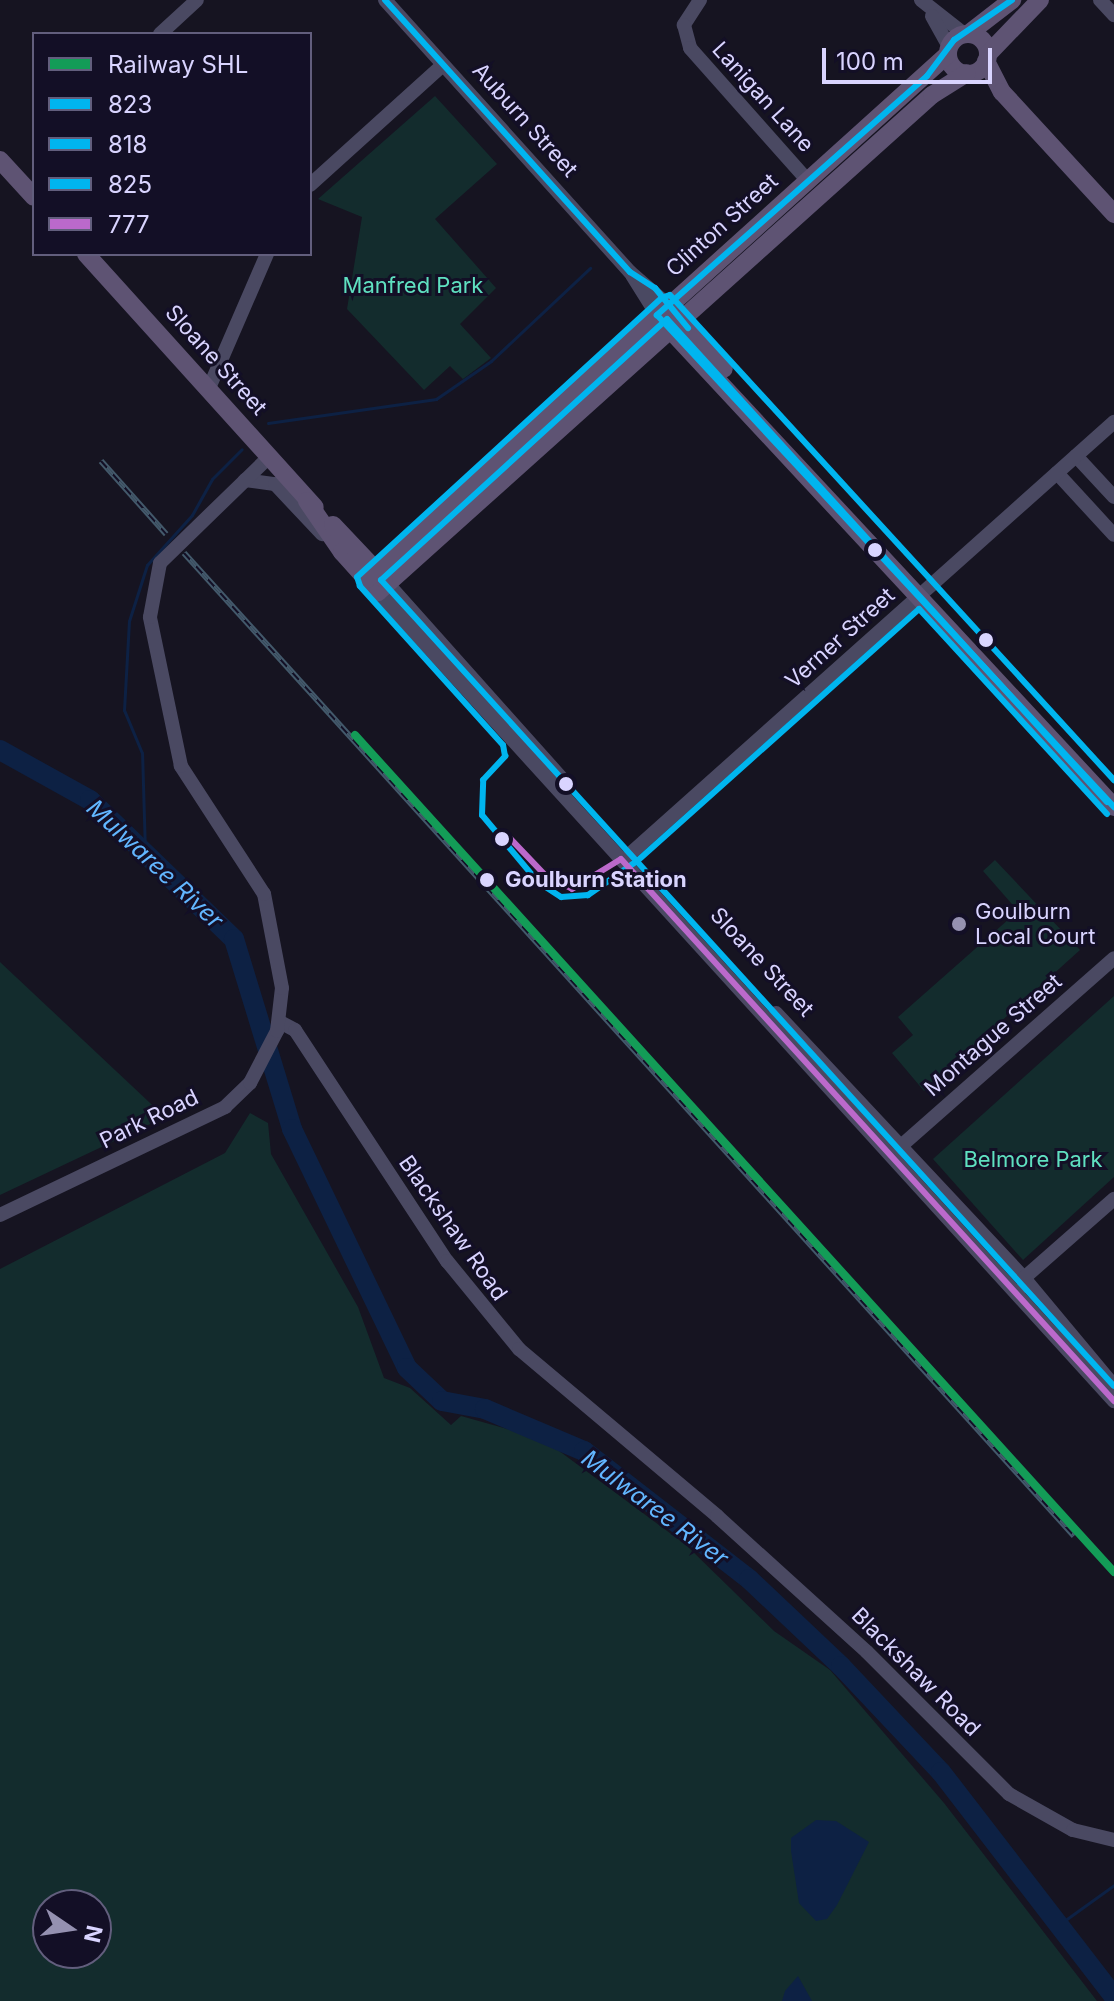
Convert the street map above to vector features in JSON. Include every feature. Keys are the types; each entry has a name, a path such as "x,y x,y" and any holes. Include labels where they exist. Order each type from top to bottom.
{"main road":[{"path":"1012,0 949,50 953,67 1002,92 1114,214"},
{"path":"968,73 987,58 1040,0"},
{"path":"966,34 982,40 1002,92"},
{"name":"Clinton Street","path":"500,472 663,310 949,50"},
{"name":"Clinton Street","path":"378,581 500,472 676,325 932,95 968,73"},
{"path":"0,160 32,195"},
{"name":"Sloane Street","path":"88,256 270,456 378,581"},
{"name":"Auburn Street","path":"663,310 1114,807"},
{"name":"Sloane Street","path":"307,501 342,552 378,581"},
{"name":"Auburn Street","path":"922,593 1114,795"}],"street":[{"path":"162,32 197,0"},
{"name":"Auburn Street","path":"385,0 663,310"},
{"name":"Lanigan Lane","path":"700,0 684,25 690,48 807,180"},
{"path":"1100,0 1114,15"},
{"path":"922,2 966,34"},
{"path":"922,2 949,50"},
{"path":"312,183 443,65"},
{"path":"209,388 266,256"},
{"name":"Verner Street","path":"630,854 1114,422"},
{"path":"270,456 160,563 150,617 181,766 264,894 282,988 280,1022"},
{"path":"1076,456 1114,497"},
{"path":"1057,473 1114,535"},
{"path":"245,480 275,484 342,552"},
{"name":"Sloane Street","path":"378,581 1024,1278 1114,1386"},
{"name":"Sloane Street","path":"378,581 1114,1401"},
{"name":"Montague Street","path":"901,1146 1114,958"},
{"name":"Park Road","path":"0,1215 213,1114 234,1099 255,1075 280,1022"},
{"name":"Blackshaw Road","path":"280,1022 295,1030 447,1261 519,1349 757,1552 1009,1794 1073,1830 1114,1840"},
{"path":"847,1106 857,1126"},
{"path":"901,1146 901,1155 942,1210"},
{"path":"1065,1346 1029,1298 1024,1278 1114,1199"}],"green space":[{"name":"Manfred Park","path":"435,96 497,164 435,219 496,288 460,324 491,358 463,379 450,366 424,390 347,309 362,217 318,199"},
{"path":"995,860 1080,950 924,1091 892,1053 913,1035 898,1017 1018,911 983,871"},
{"path":"0,962 165,1117 0,1195"},
{"name":"Belmore Park","path":"1114,996 1114,1177 1023,1260 933,1159"},
{"path":"250,1113 268,1123 271,1154 358,1307 384,1378 410,1388 451,1425 461,1416 543,1439 686,1545 774,1631 830,1670 944,1803 1097,2001 0,2001 0,1269 225,1153"}],"water":[{"path":"816,1820 836,1821 869,1842 837,1905 827,1919 816,1921 799,1903 791,1838"},
{"path":"798,1976 812,2001 782,2001 785,1991"}],"waterway":[{"path":"268,423 436,399 491,361 590,268"},
{"path":"145,852 142,753 124,710 129,621 147,565 192,515 212,479 242,449"},
{"name":"Mulwaree River","path":"0,750 90,800 234,939 292,1129 407,1368 442,1401 485,1409 584,1451 749,1579 841,1666 941,1772 1114,1997"},
{"path":"1057,1926 1114,1885"}],"railway":[{"path":"101,461 166,534"},
{"path":"184,553 1074,1536"}],"rail line":[{"name":"SHL","path":"355,735 1114,1572"}],"transit line":[{"name":"823","path":"385,0 630,272 655,288 688,328"},
{"name":"823","path":"1012,0 954,40 927,76 657,315 1114,807"},
{"name":"818","path":"1107,814 919,609 637,861 588,895 561,897 538,882 482,815 483,780 505,756 503,745 360,586 357,577 661,298 670,295 1114,780"},
{"name":"825","path":"1107,802 667,319 381,580 1114,1386"},
{"name":"777","path":"507,835 545,875 572,889 621,859 1114,1401"}],"place":[{"name":"Goulburn Station","path":"487,880"},
{"name":"Goulburn Local Court","path":"959,924"}]}
